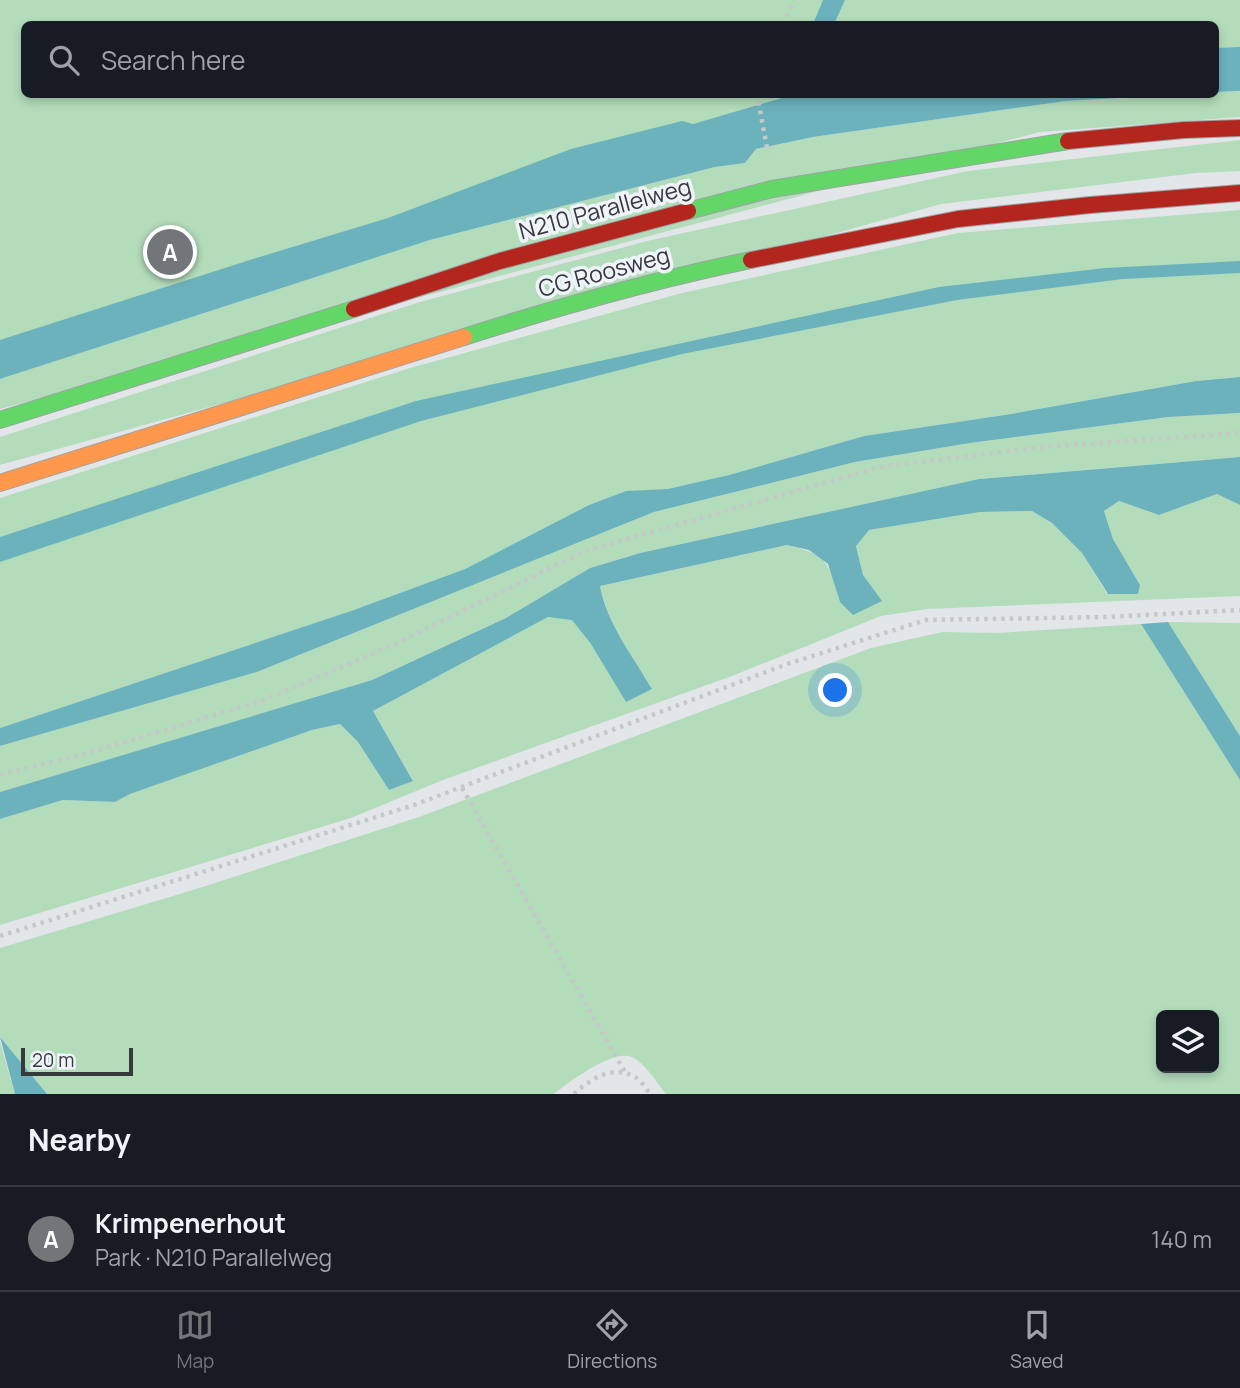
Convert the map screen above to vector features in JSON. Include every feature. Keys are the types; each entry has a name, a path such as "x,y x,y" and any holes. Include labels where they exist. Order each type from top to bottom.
{"street":[{"name":"N210 Parallelweg","path":"0,420 500,261 772,189 1057,142 1184,130 1240,128"},
{"name":"CG Roosweg","path":"0,483 527,317 692,272 958,219 1240,193"}],"path":[{"path":"784,21 793,0"},
{"path":"757,98 768,150"},
{"path":"0,775 89,753 264,700 393,645 585,551 880,467 1042,447 1240,433"},
{"path":"0,936 414,806 787,664 926,620 1107,617 1240,610"},
{"path":"462,788 625,1074"},
{"path":"574,1094 587,1083 611,1071 637,1077 650,1094"}],"green space":[{"path":"0,0 1240,0 1240,67 1219,69 1219,21 21,21 21,98 925,98 0,363"},
{"path":"1240,91 1240,117 1040,132 0,409 0,379 430,240 715,167 745,163 756,149 813,137 1066,101 1219,98 1219,92"},
{"path":"1240,140 1240,171 1196,173 941,204 0,465 0,437 420,302 647,241 968,171"},
{"path":"1240,210 1240,377 1196,381 1011,414 864,436 668,490 626,491 589,505 465,569 351,611 0,728 0,498 410,368 682,293 958,233"},
{"path":"1240,413 1240,457 979,479 640,553 590,568 506,618 372,680 0,792 0,746 257,672 654,512 855,462 970,443 1169,417"},
{"path":"1217,494 1240,505 1240,596 927,609 881,616 732,676 443,780 351,818 0,925 0,819 63,800 115,802 130,794 312,730 340,724 358,742 389,790 413,780 373,711 548,617 572,619 591,644 652,688 615,627 600,586 787,545 820,557 833,578 840,602 881,601 863,575 856,545 869,530 980,512 1032,511 1052,523 1082,553 1107,594 1140,585 1113,539 1104,511 1119,501 1159,515"},
{"path":"1168,622 1240,623 1240,736"},
{"path":"1141,624 1240,780 1240,1094 666,1094 642,1064 632,1057 624,1056 603,1062 554,1094 47,1094 0,1037 0,948 193,890 419,817 871,648 942,632 997,633"},
{"path":"0,1042 15,1094 0,1094"}],"water":[{"path":"823,0 845,0 835,21 814,21"},
{"path":"1240,47 1240,91 1219,92 1219,48"},
{"path":"782,98 1122,98 1066,101 813,137 756,149 745,163 715,167 430,240 0,379 0,340 388,218 571,149 682,121 693,124"},
{"path":"1240,261 1240,273 1123,279 957,300 682,354 421,421 0,562 0,537 416,401 939,287 1105,268"},
{"path":"1240,377 1240,413 1169,417 970,443 855,462 654,512 257,672 0,746 0,728 351,611 465,569 589,505 626,491 668,489 729,475 864,436 1011,414 1196,381"},
{"path":"1240,457 1240,505 1217,494 1159,515 1119,501 1104,511 1113,539 1140,585 1138,594 1108,594 1082,553 1052,523 1032,511 980,512 869,530 856,546 863,575 882,601 853,615 840,602 828,564 809,550 787,545 600,586 615,627 652,689 626,702 591,644 572,620 548,617 373,711 413,781 389,790 358,742 340,724 312,730 130,794 115,802 63,800 0,819 0,792 372,680 506,618 590,568 640,553 979,479"},
{"path":"1168,622 1240,736 1240,780 1141,624"},
{"path":"0,1037 47,1094 15,1094"}],"traffic: fast":[{"path":"688,211 772,189 1068,141"},
{"path":"464,337 606,295 751,260"},
{"path":"0,420 354,309"}],"traffic: slow":[{"path":"0,483 464,337"}],"traffic: jam":[{"path":"1068,141 1184,130 1240,128"},
{"path":"751,260 958,219 1240,193"},
{"path":"354,309 500,261 688,211"}],"place":[{"name":"Krimpenerhout","path":"170,252"}]}
